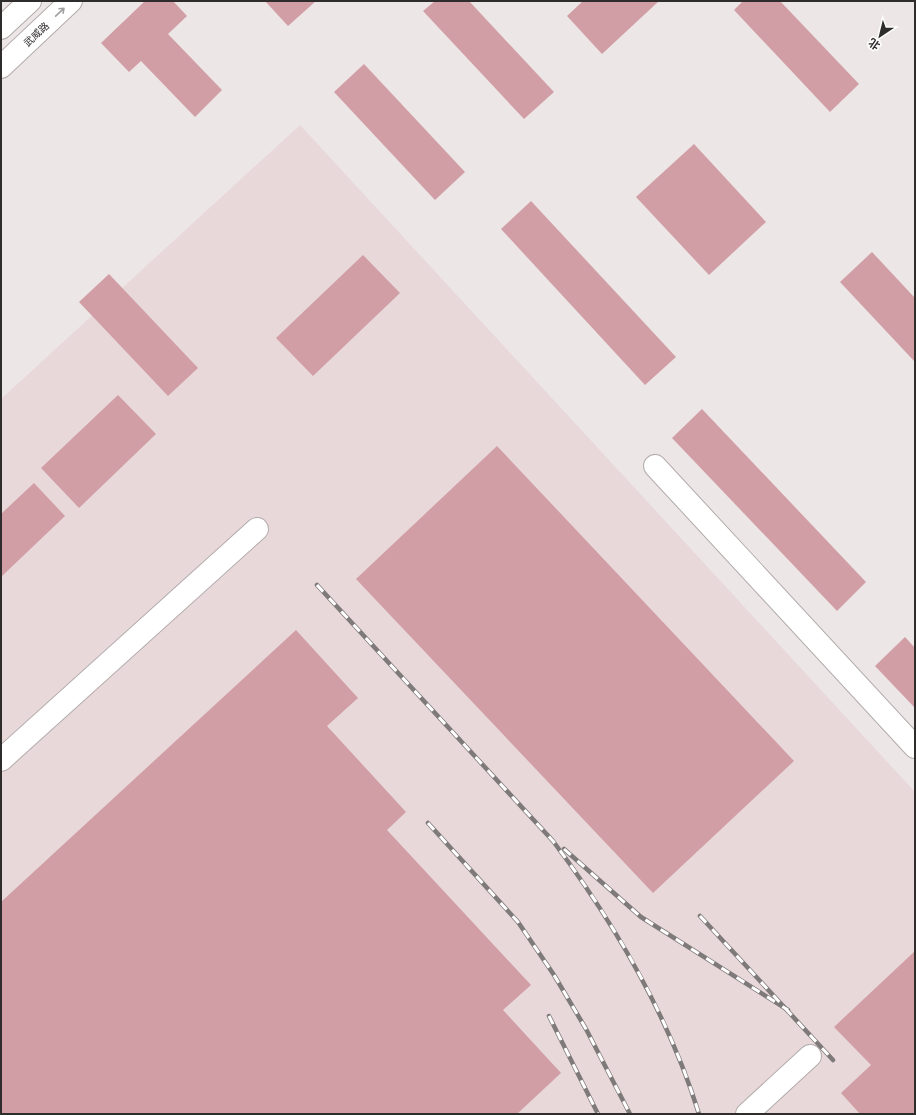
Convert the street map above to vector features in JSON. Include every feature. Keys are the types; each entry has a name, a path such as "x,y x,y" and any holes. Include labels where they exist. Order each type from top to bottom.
{"street":[{"path":"1,28 30,1"},
{"name":"武威路","path":"1,67 71,1"},
{"path":"656,466 915,747"},
{"path":"1,760 257,529"},
{"path":"747,1114 810,1056"}],"shaded area":[{"path":"300,125 915,792 915,1114 1,1114 1,399"}],"building":[{"path":"145,1 173,1 187,16 168,34 222,90 195,117 141,61 129,72 101,43"},
{"path":"265,1 316,1 288,26"},
{"path":"435,1 469,1 554,92 524,119 423,11"},
{"path":"583,1 659,1 602,54 567,16"},
{"path":"743,1 780,1 859,84 830,112 734,10"},
{"path":"364,64 465,172 435,200 334,92"},
{"path":"694,144 766,222 709,275 636,197"},
{"path":"531,201 676,357 645,385 501,229"},
{"path":"872,252 915,298 915,362 840,282"},
{"path":"363,255 400,293 313,376 276,338"},
{"path":"109,274 198,368 168,396 79,302"},
{"path":"118,395 156,434 79,508 41,468"},
{"path":"702,409 866,582 837,611 672,438"},
{"path":"497,446 794,761 653,893 356,579"},
{"path":"34,483 65,516 1,577 1,514"},
{"path":"296,630 358,698 327,726 406,812 387,830 531,985 503,1010 561,1073 517,1114 1,1114 1,902"},
{"path":"905,637 915,648 915,708 875,666"},
{"path":"915,951 915,1114 860,1114 841,1093 871,1065 834,1027"}],"railway":[{"path":"317,585 553,841 576,872 618,937 656,1006 672,1041 699,1114"},
{"path":"428,823 518,922 554,975 586,1029 630,1114"},
{"path":"564,849 641,917 788,1010"},
{"path":"700,916 833,1060"},
{"path":"549,1016 598,1114"}]}
